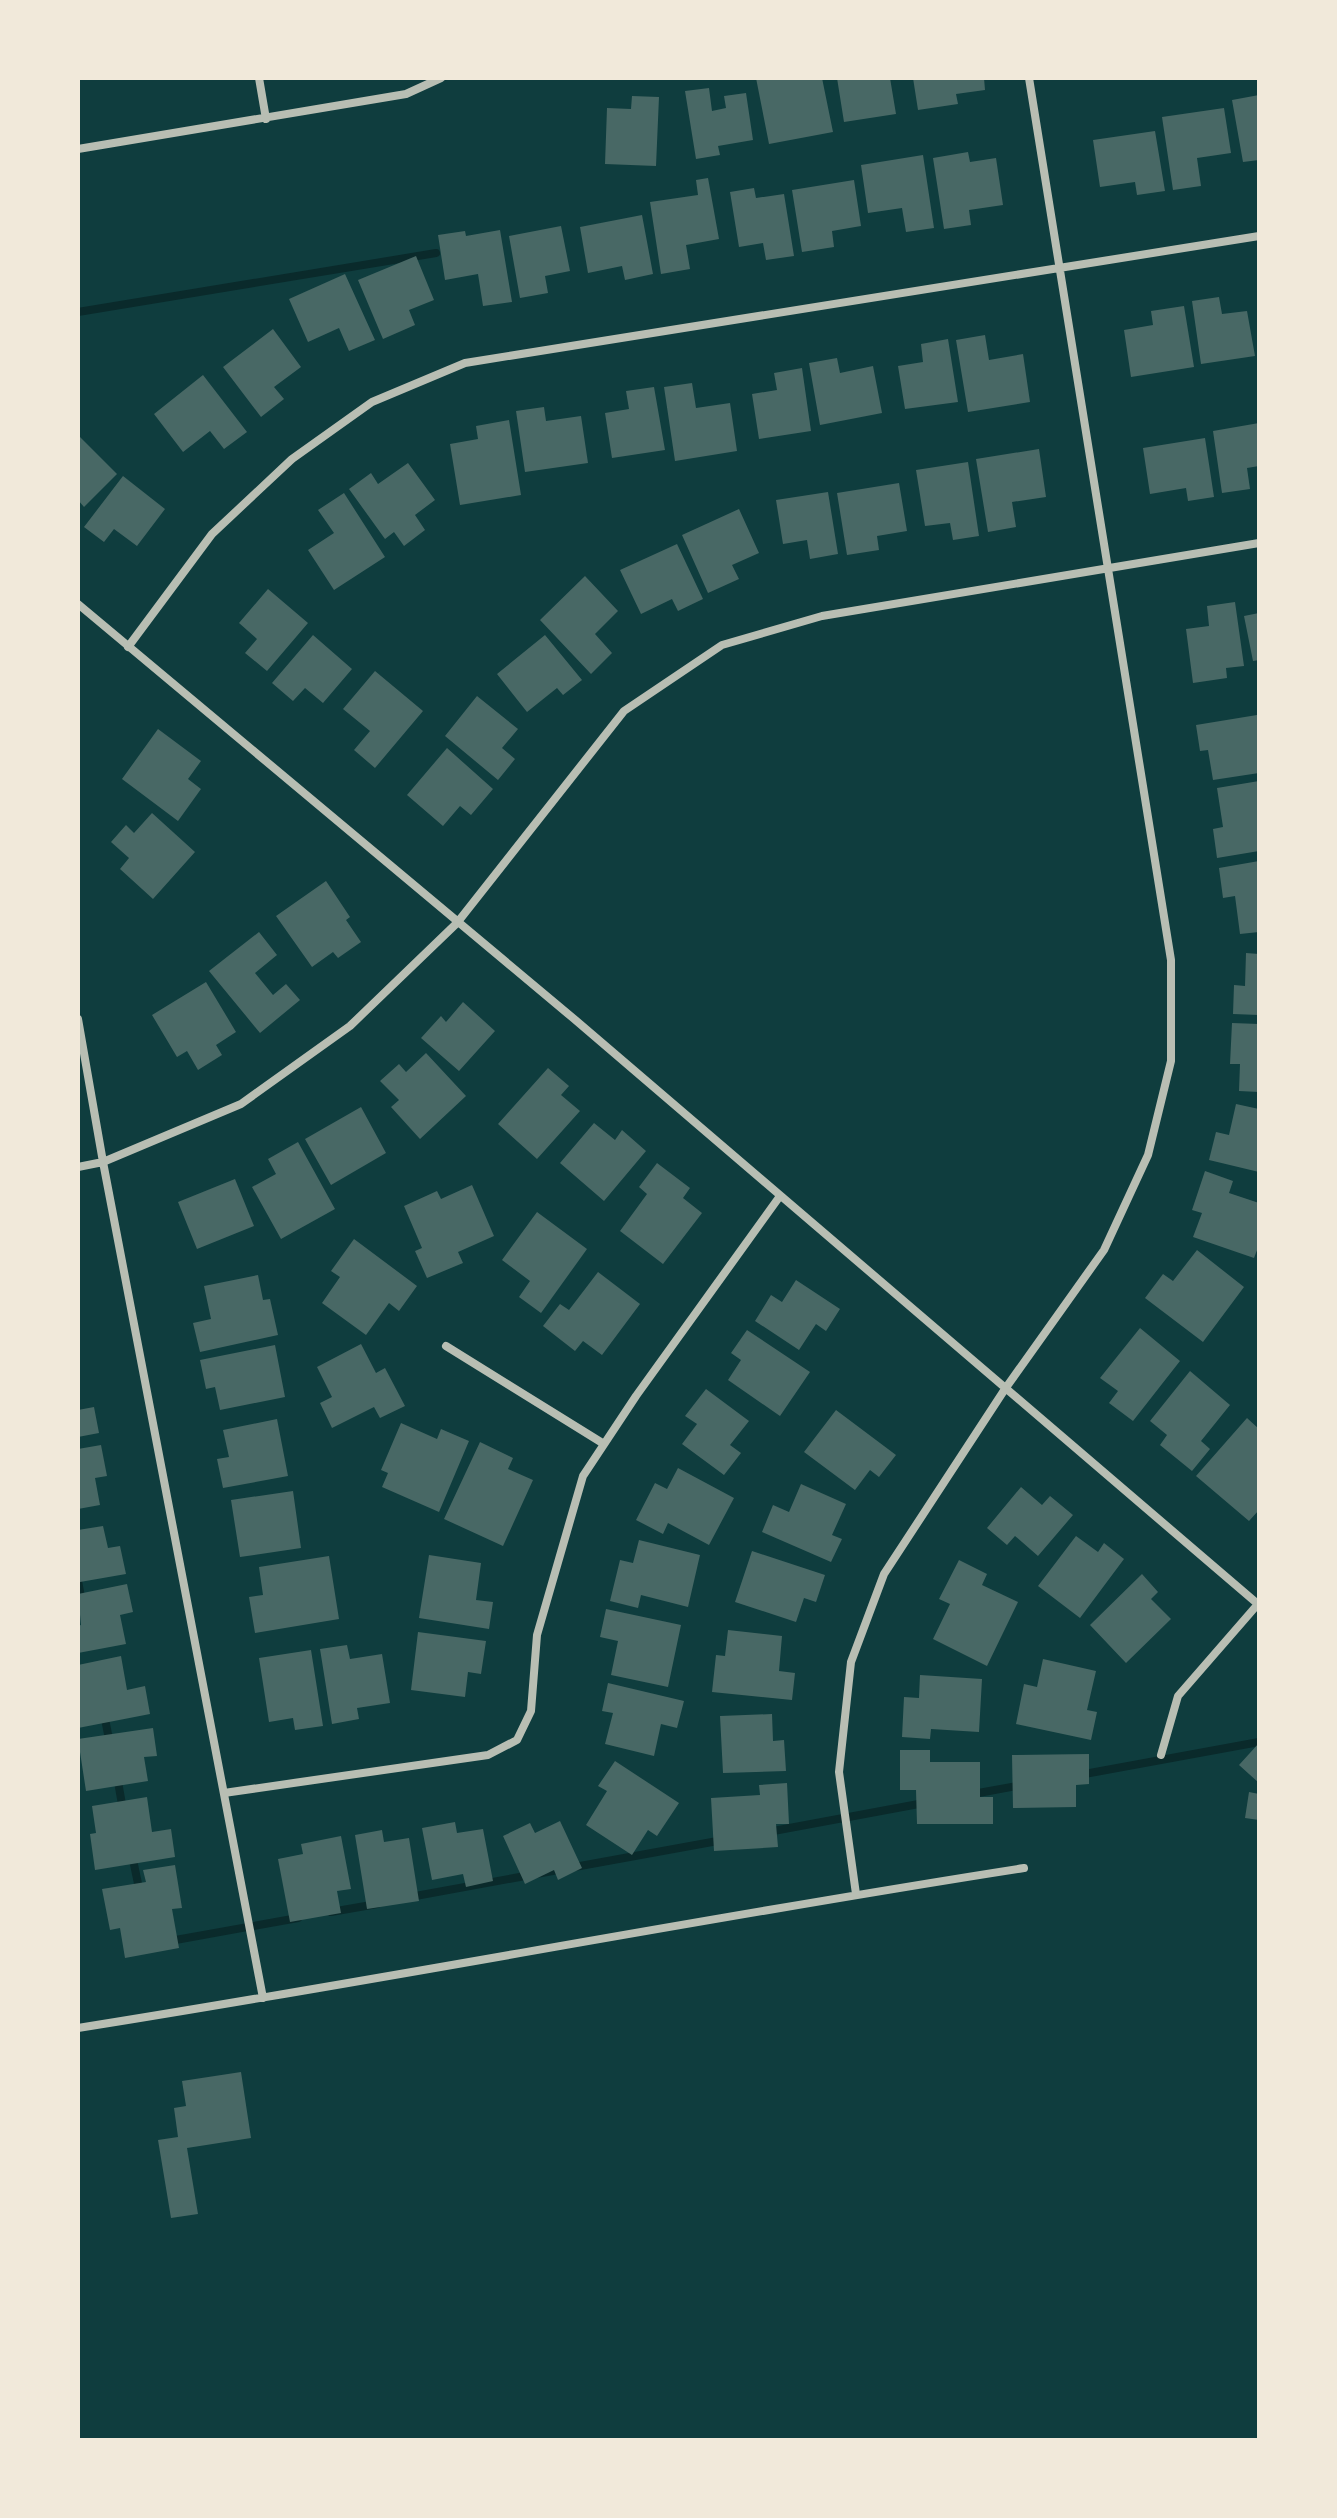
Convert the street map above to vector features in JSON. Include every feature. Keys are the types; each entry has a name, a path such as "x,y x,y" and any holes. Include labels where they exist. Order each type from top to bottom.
{"street":[{"path":"259,78 266,119"},
{"path":"78,148 406,94 441,78"},
{"path":"856,1894 839,1772 851,1662 884,1574 1005,1389 1104,1250 1148,1155 1171,1061 1171,960 1029,78"},
{"path":"128,647 212,534 292,459 372,402 465,363 1259,236"},
{"path":"78,1167 103,1162 241,1104 350,1026 457,923 624,711 722,645 822,616 1259,543"},
{"path":"78,604 573,1018 1258,1604 1178,1696 1161,1755"},
{"path":"78,1019 263,1998"},
{"path":"224,1793 488,1755 517,1740 531,1711 537,1635 583,1476 780,1196"},
{"path":"446,1346 604,1444"},
{"path":"78,2028 1024,1868"}],"building":[{"path":"756,78 822,78 833,132 769,144"},
{"path":"837,78 890,78 896,114 844,122"},
{"path":"913,78 984,78 985,90 956,94 958,104 918,110"},
{"path":"709,88 712,111 726,108 724,96 746,93 753,140 718,146 720,155 696,159 685,91"},
{"path":"1259,95 1259,160 1243,162 1232,100"},
{"path":"632,96 659,97 656,166 605,164 607,108 631,109"},
{"path":"1224,108 1231,153 1197,158 1201,186 1173,190 1162,117"},
{"path":"1155,131 1165,191 1137,195 1135,182 1100,187 1093,140"},
{"path":"968,152 970,162 996,158 1003,205 969,210 971,225 944,229 933,158"},
{"path":"923,155 934,228 906,232 902,208 868,213 861,165"},
{"path":"708,178 719,239 686,245 690,269 661,274 650,202 698,195 696,180"},
{"path":"854,180 861,226 832,231 834,247 802,252 792,190"},
{"path":"754,188 756,198 784,194 794,256 766,260 763,243 739,247 730,192"},
{"path":"642,215 653,274 625,280 622,266 588,273 580,227"},
{"path":"561,226 570,271 545,276 548,293 520,298 509,236"},
{"path":"500,230 512,302 483,306 478,274 445,280 438,235 465,231 466,236"},
{"path":"416,256 434,300 409,310 415,325 383,339 358,280"},
{"path":"345,274 375,340 349,351 339,328 308,342 289,299"},
{"path":"1219,297 1222,314 1247,311 1255,356 1201,364 1192,301"},
{"path":"1184,306 1194,367 1131,377 1124,330 1153,325 1151,311"},
{"path":"273,329 301,367 274,387 284,399 261,417 223,367"},
{"path":"985,335 989,360 1023,354 1030,402 968,412 956,340"},
{"path":"948,339 958,402 905,409 898,366 923,362 921,344"},
{"path":"837,358 840,373 873,366 882,413 820,425 809,363"},
{"path":"802,368 811,431 759,439 752,394 777,390 774,373"},
{"path":"203,375 247,432 224,449 210,431 183,452 154,414"},
{"path":"692,383 696,408 730,403 737,451 675,461 664,387"},
{"path":"654,387 665,450 612,458 605,413 629,409 626,391"},
{"path":"544,407 546,421 581,416 588,463 525,472 516,411"},
{"path":"509,420 521,495 460,505 450,444 478,439 476,426"},
{"path":"1259,423 1259,466 1247,468 1250,489 1222,493 1213,431"},
{"path":"78,435 117,474 84,507 78,500"},
{"path":"1205,438 1214,497 1188,501 1186,488 1150,494 1143,448"},
{"path":"1039,449 1046,497 1012,502 1016,527 988,532 976,459"},
{"path":"968,462 979,536 953,540 950,523 925,526 916,470"},
{"path":"408,463 435,500 415,515 425,530 404,546 394,532 385,539 349,489 371,473 378,484"},
{"path":"123,476 165,509 137,546 114,529 104,542 84,527"},
{"path":"899,483 907,531 877,536 879,550 847,555 837,493"},
{"path":"828,492 838,554 810,559 807,540 783,544 776,500"},
{"path":"344,493 385,557 334,590 308,550 334,533 318,510"},
{"path":"739,509 759,553 732,565 739,579 708,593 682,535"},
{"path":"677,544 703,599 678,611 672,599 641,614 620,570"},
{"path":"585,576 618,611 595,634 612,653 591,674 540,620"},
{"path":"268,589 308,623 267,671 245,653 257,639 239,623"},
{"path":"1235,602 1244,666 1226,668 1227,678 1193,683 1186,629 1209,626 1207,606"},
{"path":"1259,613 1259,660 1253,661 1244,616"},
{"path":"313,635 352,669 323,703 305,688 293,701 272,683"},
{"path":"545,635 582,680 563,695 557,688 527,712 497,674"},
{"path":"375,671 423,711 375,768 354,750 370,731 343,709"},
{"path":"477,696 518,729 502,748 515,759 498,780 445,736"},
{"path":"1257,715 1259,773 1213,780 1208,750 1200,751 1196,725"},
{"path":"158,729 201,761 188,779 201,789 178,821 122,779"},
{"path":"447,748 493,789 471,815 460,806 443,826 407,795"},
{"path":"1259,781 1259,851 1217,858 1213,829 1223,827 1217,788"},
{"path":"152,813 195,852 153,899 120,869 129,858 111,842 126,825 134,833"},
{"path":"1259,861 1259,932 1240,934 1235,896 1223,898 1219,868"},
{"path":"326,881 350,917 346,920 361,942 338,958 333,952 312,967 276,916"},
{"path":"259,932 277,955 255,973 273,995 286,984 300,1000 260,1033 209,971"},
{"path":"1246,953 1259,954 1259,1015 1233,1014 1234,985 1245,986"},
{"path":"206,982 236,1032 216,1045 222,1055 198,1070 187,1051 177,1057 152,1015"},
{"path":"463,1002 495,1031 459,1071 421,1038 441,1016 446,1022"},
{"path":"1232,1023 1259,1024 1259,1092 1239,1091 1240,1064 1230,1064"},
{"path":"426,1053 466,1096 420,1139 391,1107 399,1100 380,1081 399,1064 406,1072"},
{"path":"548,1068 569,1086 561,1095 580,1111 537,1159 498,1124"},
{"path":"1236,1104 1259,1109 1259,1172 1209,1160 1216,1132 1229,1135"},
{"path":"361,1107 386,1153 331,1185 305,1139"},
{"path":"594,1123 615,1140 622,1130 646,1151 604,1201 560,1163"},
{"path":"298,1142 335,1209 281,1239 252,1187 276,1174 268,1159"},
{"path":"657,1163 690,1188 683,1198 702,1213 663,1264 620,1231 647,1194 639,1187"},
{"path":"1205,1171 1233,1181 1229,1193 1259,1203 1259,1245 1254,1258 1193,1237 1202,1213 1192,1210"},
{"path":"235,1179 254,1226 197,1249 178,1202"},
{"path":"472,1185 494,1236 458,1252 463,1263 427,1278 415,1251 422,1248 404,1206 437,1191 441,1199"},
{"path":"537,1212 587,1249 541,1313 519,1297 530,1281 502,1260"},
{"path":"354,1239 417,1286 399,1311 389,1303 366,1335 322,1303 340,1277 331,1271"},
{"path":"1197,1250 1244,1287 1203,1342 1145,1298 1163,1274 1173,1281"},
{"path":"598,1272 640,1304 602,1355 583,1341 575,1351 543,1326 560,1304 569,1310"},
{"path":"258,1275 263,1300 270,1299 278,1335 200,1352 193,1323 211,1319 204,1286"},
{"path":"796,1280 840,1309 826,1331 816,1324 799,1350 755,1321 771,1295 782,1302"},
{"path":"1140,1328 1180,1361 1133,1421 1109,1403 1118,1391 1100,1378"},
{"path":"747,1330 810,1372 780,1416 728,1380 741,1360 731,1353"},
{"path":"361,1344 376,1373 385,1368 405,1406 380,1418 374,1407 332,1428 320,1403 332,1397 317,1367"},
{"path":"275,1345 285,1397 220,1410 215,1387 206,1389 200,1360"},
{"path":"1190,1371 1230,1405 1201,1441 1210,1449 1192,1471 1160,1445 1167,1435 1150,1421"},
{"path":"706,1389 749,1421 730,1445 741,1453 724,1475 682,1444 697,1424 685,1416"},
{"path":"94,1407 99,1433 78,1437 78,1410"},
{"path":"836,1410 896,1455 879,1477 870,1470 855,1490 804,1452"},
{"path":"1247,1418 1259,1429 1259,1510 1249,1521 1196,1476"},
{"path":"277,1419 288,1476 223,1488 217,1459 229,1457 223,1430"},
{"path":"401,1423 437,1439 441,1429 469,1441 439,1512 382,1487 388,1473 381,1470"},
{"path":"480,1442 513,1458 508,1469 533,1480 503,1546 444,1519"},
{"path":"101,1445 107,1476 95,1478 100,1505 78,1509 78,1449"},
{"path":"678,1468 734,1498 709,1545 668,1523 663,1534 636,1520 655,1483 667,1489"},
{"path":"801,1484 846,1504 832,1535 842,1539 831,1562 762,1532 773,1505 789,1512"},
{"path":"1021,1487 1042,1505 1050,1496 1073,1515 1038,1556 1015,1536 1007,1545 987,1528"},
{"path":"293,1491 301,1548 240,1557 231,1500"},
{"path":"103,1526 108,1548 120,1546 126,1574 80,1582 78,1530"},
{"path":"1076,1536 1098,1552 1104,1543 1124,1559 1080,1618 1038,1586"},
{"path":"639,1540 700,1555 688,1607 641,1595 638,1608 610,1601 620,1560 633,1563"},
{"path":"752,1551 825,1575 816,1602 804,1598 796,1622 735,1602"},
{"path":"429,1555 481,1563 476,1600 493,1602 489,1629 419,1618"},
{"path":"329,1556 339,1619 255,1633 249,1597 263,1595 259,1567"},
{"path":"959,1560 987,1574 982,1585 1018,1602 987,1666 933,1639 950,1604 939,1599"},
{"path":"1142,1574 1158,1592 1151,1599 1171,1619 1126,1663 1090,1625"},
{"path":"127,1584 133,1612 120,1615 126,1644 78,1653 78,1626 81,1625 78,1594"},
{"path":"606,1609 681,1625 668,1687 611,1675 618,1641 600,1637"},
{"path":"728,1630 782,1636 779,1671 795,1673 792,1700 712,1692 716,1655 725,1656"},
{"path":"418,1632 486,1641 481,1674 468,1672 465,1697 411,1690"},
{"path":"347,1645 350,1659 382,1654 390,1703 357,1708 359,1719 332,1724 320,1649"},
{"path":"311,1650 323,1726 295,1730 293,1718 269,1722 259,1658"},
{"path":"121,1656 127,1690 145,1686 150,1714 78,1728 78,1665"},
{"path":"1043,1659 1096,1671 1087,1710 1097,1712 1091,1740 1016,1724 1024,1684 1037,1687"},
{"path":"920,1675 982,1679 979,1732 931,1729 930,1739 902,1737 904,1697 919,1698"},
{"path":"608,1683 684,1701 677,1728 661,1724 654,1756 605,1744 613,1713 602,1711"},
{"path":"772,1714 773,1741 784,1740 786,1771 723,1773 720,1716"},
{"path":"153,1728 157,1756 144,1757 148,1781 86,1791 78,1739"},
{"path":"1259,1743 1259,1783 1239,1765"},
{"path":"900,1750 930,1750 930,1762 980,1762 980,1797 993,1797 993,1824 917,1824 916,1790 900,1790"},
{"path":"1089,1754 1089,1784 1076,1785 1076,1807 1013,1808 1012,1755"},
{"path":"615,1761 679,1803 657,1836 648,1830 632,1855 586,1825 607,1791 598,1786"},
{"path":"787,1783 789,1824 776,1824 778,1847 714,1851 711,1798 760,1795 759,1785"},
{"path":"1249,1792 1259,1794 1259,1820 1245,1818"},
{"path":"147,1797 152,1832 171,1829 175,1857 95,1870 90,1834 96,1833 92,1806"},
{"path":"560,1821 582,1868 558,1880 554,1870 525,1884 503,1836 530,1823 535,1833"},
{"path":"455,1822 457,1833 483,1829 493,1881 466,1887 463,1874 432,1880 422,1828"},
{"path":"382,1830 384,1842 409,1838 419,1901 367,1909 355,1835"},
{"path":"341,1836 351,1889 337,1891 341,1913 290,1922 278,1859 303,1854 301,1844"},
{"path":"175,1865 182,1908 172,1909 179,1948 125,1958 120,1928 110,1930 102,1889 146,1882 143,1870"},
{"path":"241,2072 251,2138 187,2148 198,2214 171,2218 158,2140 178,2137 174,2108 186,2106 182,2081"}],"waterway":[{"path":"78,312 436,253"},
{"path":"78,1581 82,1602"},
{"path":"104,1714 110,1744"},
{"path":"1079,1775 1259,1742"},
{"path":"117,1776 123,1810"},
{"path":"973,1794 1022,1785"},
{"path":"768,1832 924,1803"},
{"path":"410,1897 723,1840"},
{"path":"132,1855 140,1893"},
{"path":"331,1912 377,1904"},
{"path":"170,1941 298,1918"}]}
